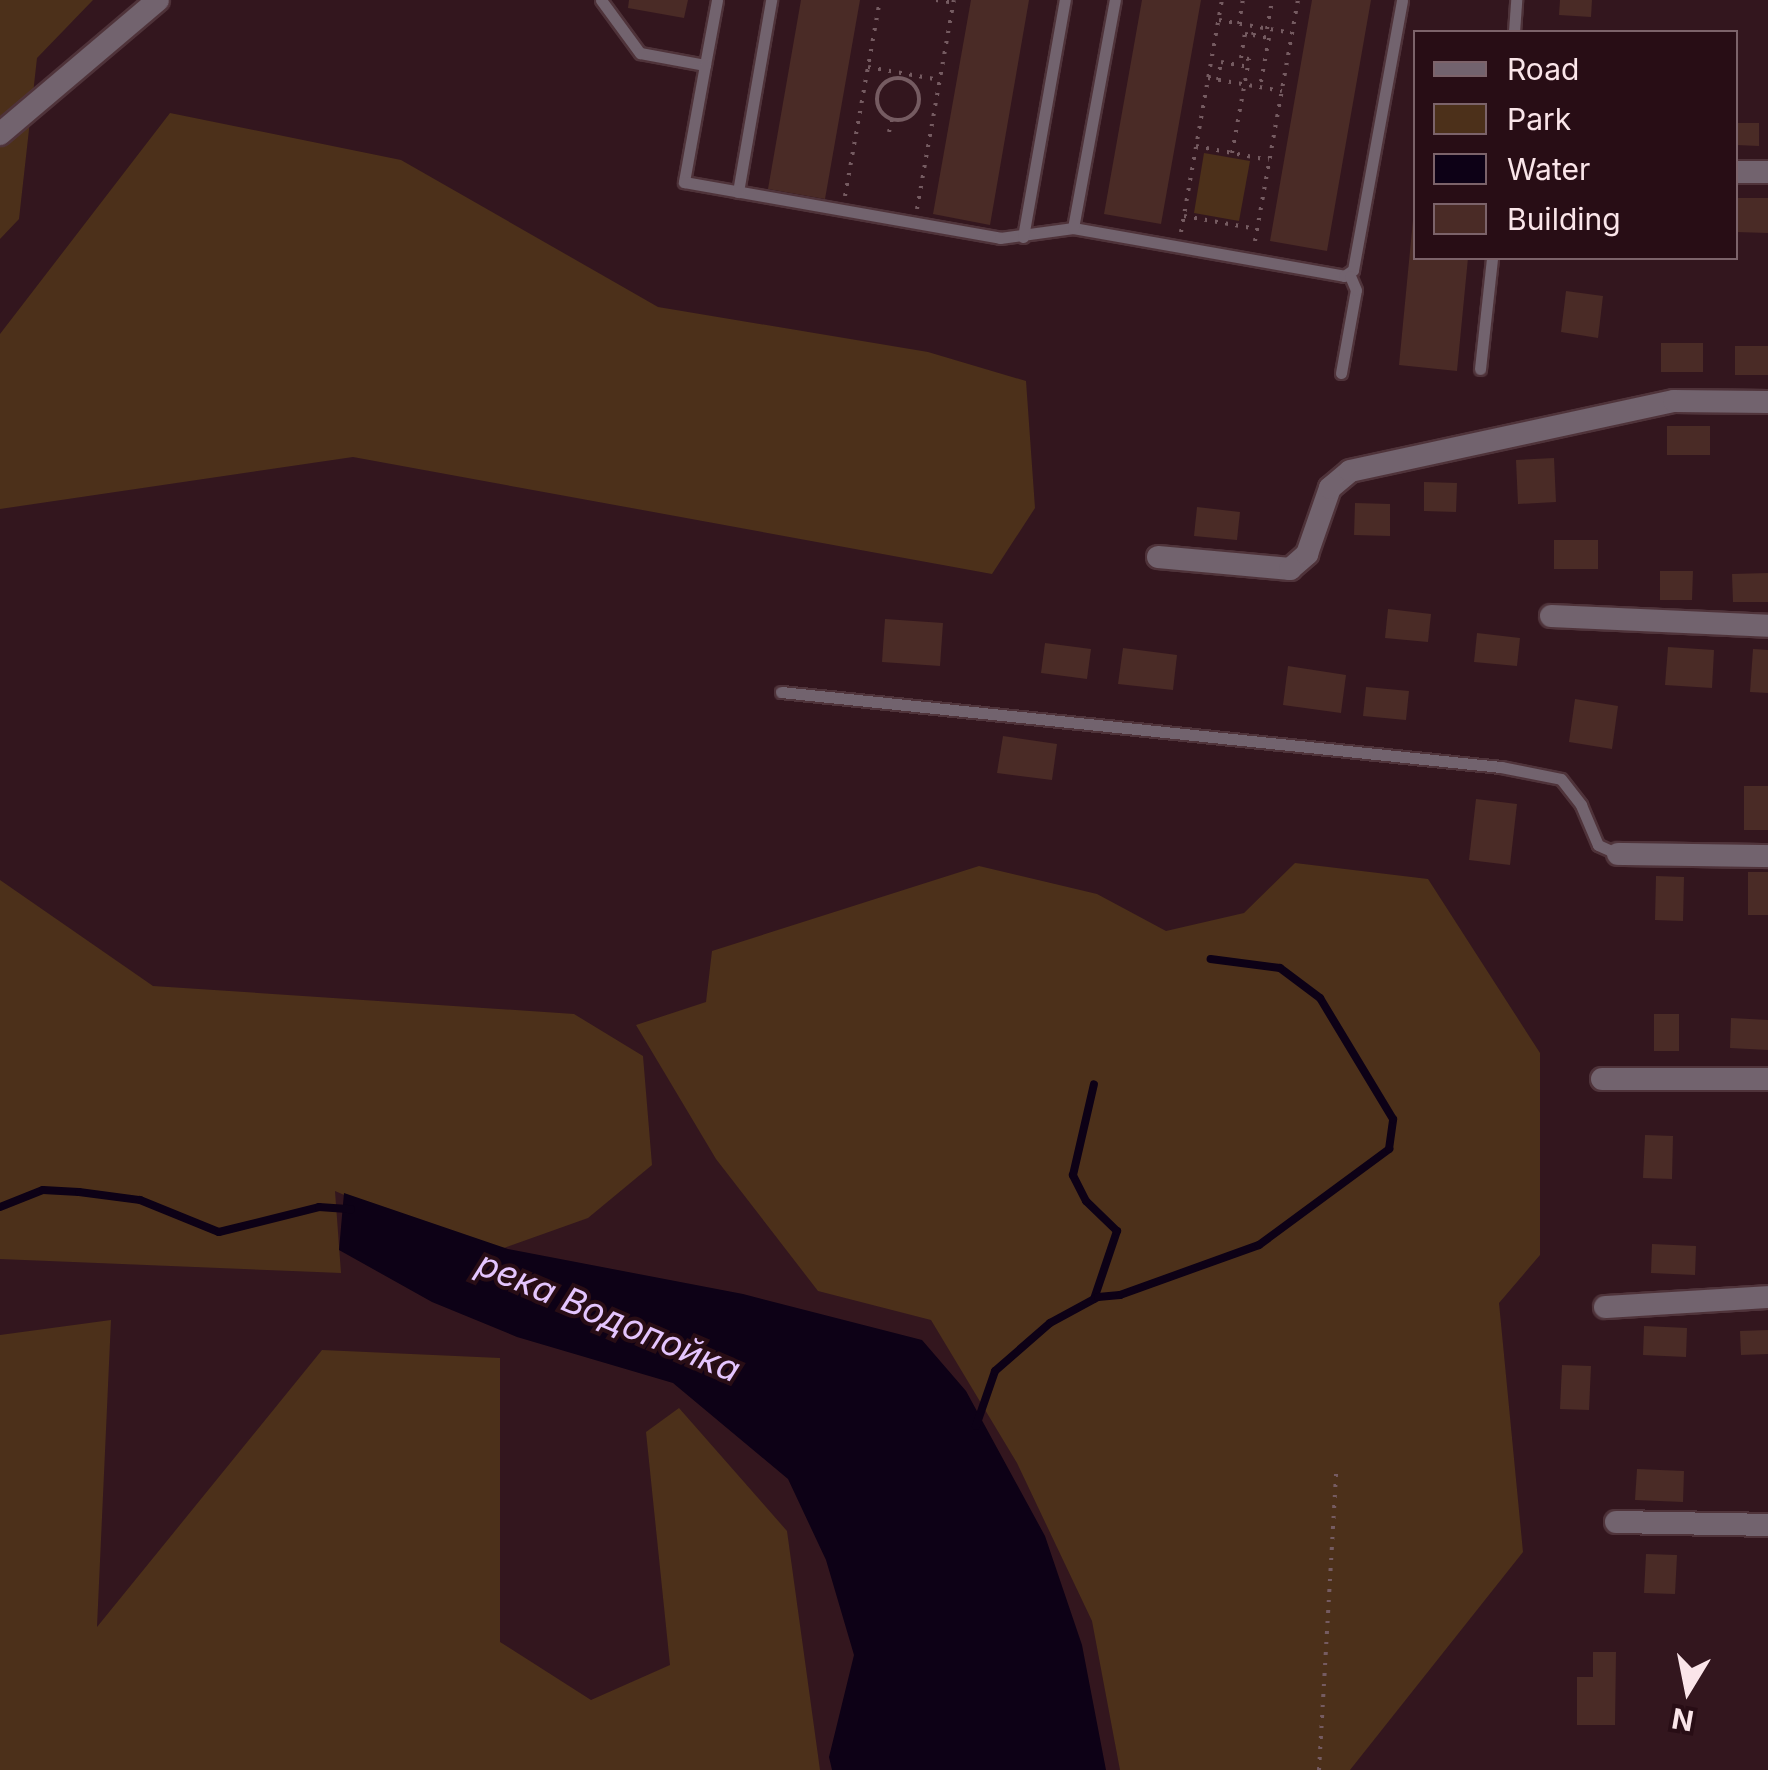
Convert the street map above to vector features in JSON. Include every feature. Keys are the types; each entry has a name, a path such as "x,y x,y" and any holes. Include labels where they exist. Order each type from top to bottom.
{"street":[{"path":"0,134 158,0"},
{"path":"1738,172 1768,172"},
{"path":"1158,558 1290,570 1307,554 1330,488 1350,471 1674,401 1768,402"},
{"path":"1550,616 1768,626"},
{"path":"1618,854 1768,856"},
{"path":"1602,1078 1768,1079"},
{"path":"1605,1307 1768,1297"},
{"path":"1616,1522 1768,1525"}],"lane":[{"path":"601,0 640,53 705,64"},
{"path":"717,0 684,182 915,223 1023,237 1073,228 1350,276"},
{"path":"738,192 772,0"},
{"path":"1023,237 1065,0"},
{"path":"1073,228 1115,0"},
{"path":"1341,373 1356,290 1350,276 1402,0"},
{"path":"1514,30 1516,0"},
{"path":"1480,369 1492,260"},
{"path":"781,692 1501,767 1561,779 1581,805 1598,846 1618,854"}],"path":[{"path":"842,210 880,0"},
{"path":"915,223 954,2 936,0"},
{"path":"1178,247 1222,0"},
{"path":"1239,24 1243,0"},
{"path":"1267,28 1272,0"},
{"path":"1252,260 1298,0"},
{"path":"1218,20 1292,33"},
{"path":"1253,35 1255,26"},
{"path":"1260,88 1269,38 1245,34 1240,58 1264,62"},
{"path":"1232,153 1249,59"},
{"path":"1218,80 1221,62 1248,67"},
{"path":"868,67 940,80"},
{"path":"902,76 915,86 919,102 910,116 892,119 880,111 876,95 886,81 902,76"},
{"path":"1208,78 1282,91"},
{"path":"890,132 892,119"},
{"path":"1196,146 1270,160"},
{"path":"1184,216 1257,229"},
{"path":"1319,1770 1336,1471"}],"green space":[{"path":"0,0 93,0 37,58 19,219 0,239"},
{"path":"170,113 401,160 658,307 928,352 1026,381 1035,508 992,574 353,457 0,509 0,334"},
{"path":"1204,153 1250,161 1239,221 1194,213"},
{"path":"1295,863 1428,879 1540,1053 1540,1255 1499,1303 1523,1552 1350,1770 1120,1770 1092,1621 1017,1463 931,1320 818,1291 716,1159 636,1025 706,1002 712,951 979,866 1097,894 1166,931 1244,913"},
{"path":"0,880 153,986 574,1014 643,1056 652,1165 588,1218 504,1248 432,1233 335,1191 341,1273 0,1259"},
{"path":"111,1320 97,1627 322,1350 500,1358 500,1642 591,1700 670,1665 646,1432 679,1408 787,1531 820,1770 0,1770 0,1335"}],"water":[{"path":"344,1193 508,1249 743,1294 922,1340 966,1391 1045,1536 1082,1645 1106,1770 832,1770 829,1757 854,1655 826,1560 788,1479 673,1383 517,1337 432,1302 339,1250"}],"building":[{"path":"629,0 688,0 684,18 628,8"},
{"path":"801,0 860,0 825,199 768,189"},
{"path":"971,0 1029,0 990,225 933,214"},
{"path":"1142,0 1201,0 1161,224 1104,214"},
{"path":"1312,0 1371,0 1327,251 1270,241"},
{"path":"1560,0 1592,0 1591,17 1559,15"},
{"path":"1738,123 1759,123 1759,146 1738,145"},
{"path":"1738,198 1768,198 1768,233 1738,232"},
{"path":"1413,220 1413,260 1468,260 1457,371 1399,365"},
{"path":"1566,291 1603,296 1598,338 1561,332"},
{"path":"1661,343 1703,343 1703,372 1661,372"},
{"path":"1735,346 1768,346 1768,375 1735,375"},
{"path":"1667,426 1710,426 1710,455 1667,455"},
{"path":"1554,458 1556,502 1518,504 1516,460"},
{"path":"1424,482 1457,483 1456,512 1424,511"},
{"path":"1355,503 1390,504 1390,536 1354,535"},
{"path":"1197,507 1240,512 1237,540 1194,536"},
{"path":"1554,540 1598,540 1598,569 1554,569"},
{"path":"1660,571 1693,571 1692,600 1660,600"},
{"path":"1768,573 1768,602 1733,602 1732,574"},
{"path":"1388,609 1431,614 1428,642 1385,638"},
{"path":"885,619 943,623 940,666 882,662"},
{"path":"1477,633 1520,638 1517,666 1474,662"},
{"path":"1045,643 1091,649 1087,679 1041,673"},
{"path":"1668,647 1714,650 1712,688 1665,685"},
{"path":"1123,648 1177,655 1173,690 1118,684"},
{"path":"1753,649 1768,650 1768,693 1750,692"},
{"path":"1288,666 1346,675 1341,713 1283,705"},
{"path":"1366,687 1409,691 1406,720 1363,716"},
{"path":"1575,699 1618,706 1612,749 1569,742"},
{"path":"1003,736 1057,744 1052,780 997,773"},
{"path":"1744,786 1768,786 1768,830 1744,830"},
{"path":"1476,799 1517,804 1510,865 1469,860"},
{"path":"1748,872 1768,872 1768,915 1748,915"},
{"path":"1656,876 1684,877 1683,921 1655,920"},
{"path":"1654,1014 1679,1014 1679,1051 1654,1051"},
{"path":"1731,1018 1768,1020 1768,1050 1730,1048"},
{"path":"1645,1135 1673,1136 1672,1179 1643,1178"},
{"path":"1652,1244 1696,1246 1695,1275 1651,1273"},
{"path":"1644,1326 1687,1328 1686,1357 1643,1355"},
{"path":"1768,1330 1768,1354 1741,1355 1740,1331"},
{"path":"1562,1365 1591,1366 1589,1410 1560,1409"},
{"path":"1637,1469 1684,1471 1683,1502 1635,1500"},
{"path":"1646,1554 1677,1555 1675,1594 1644,1593"},
{"path":"1593,1652 1616,1652 1615,1725 1577,1725 1577,1677 1593,1677"}],"waterway":[{"path":"976,1426 995,1371 1050,1323 1098,1297 1120,1295 1259,1245 1389,1149 1393,1119 1320,998 1280,968 1211,959"},
{"path":"1094,1084 1073,1175 1086,1201 1117,1231 1094,1299"},
{"name":"река Водопойка","path":"0,1207 43,1190 79,1192 140,1200 219,1232 319,1207 351,1209"}]}
